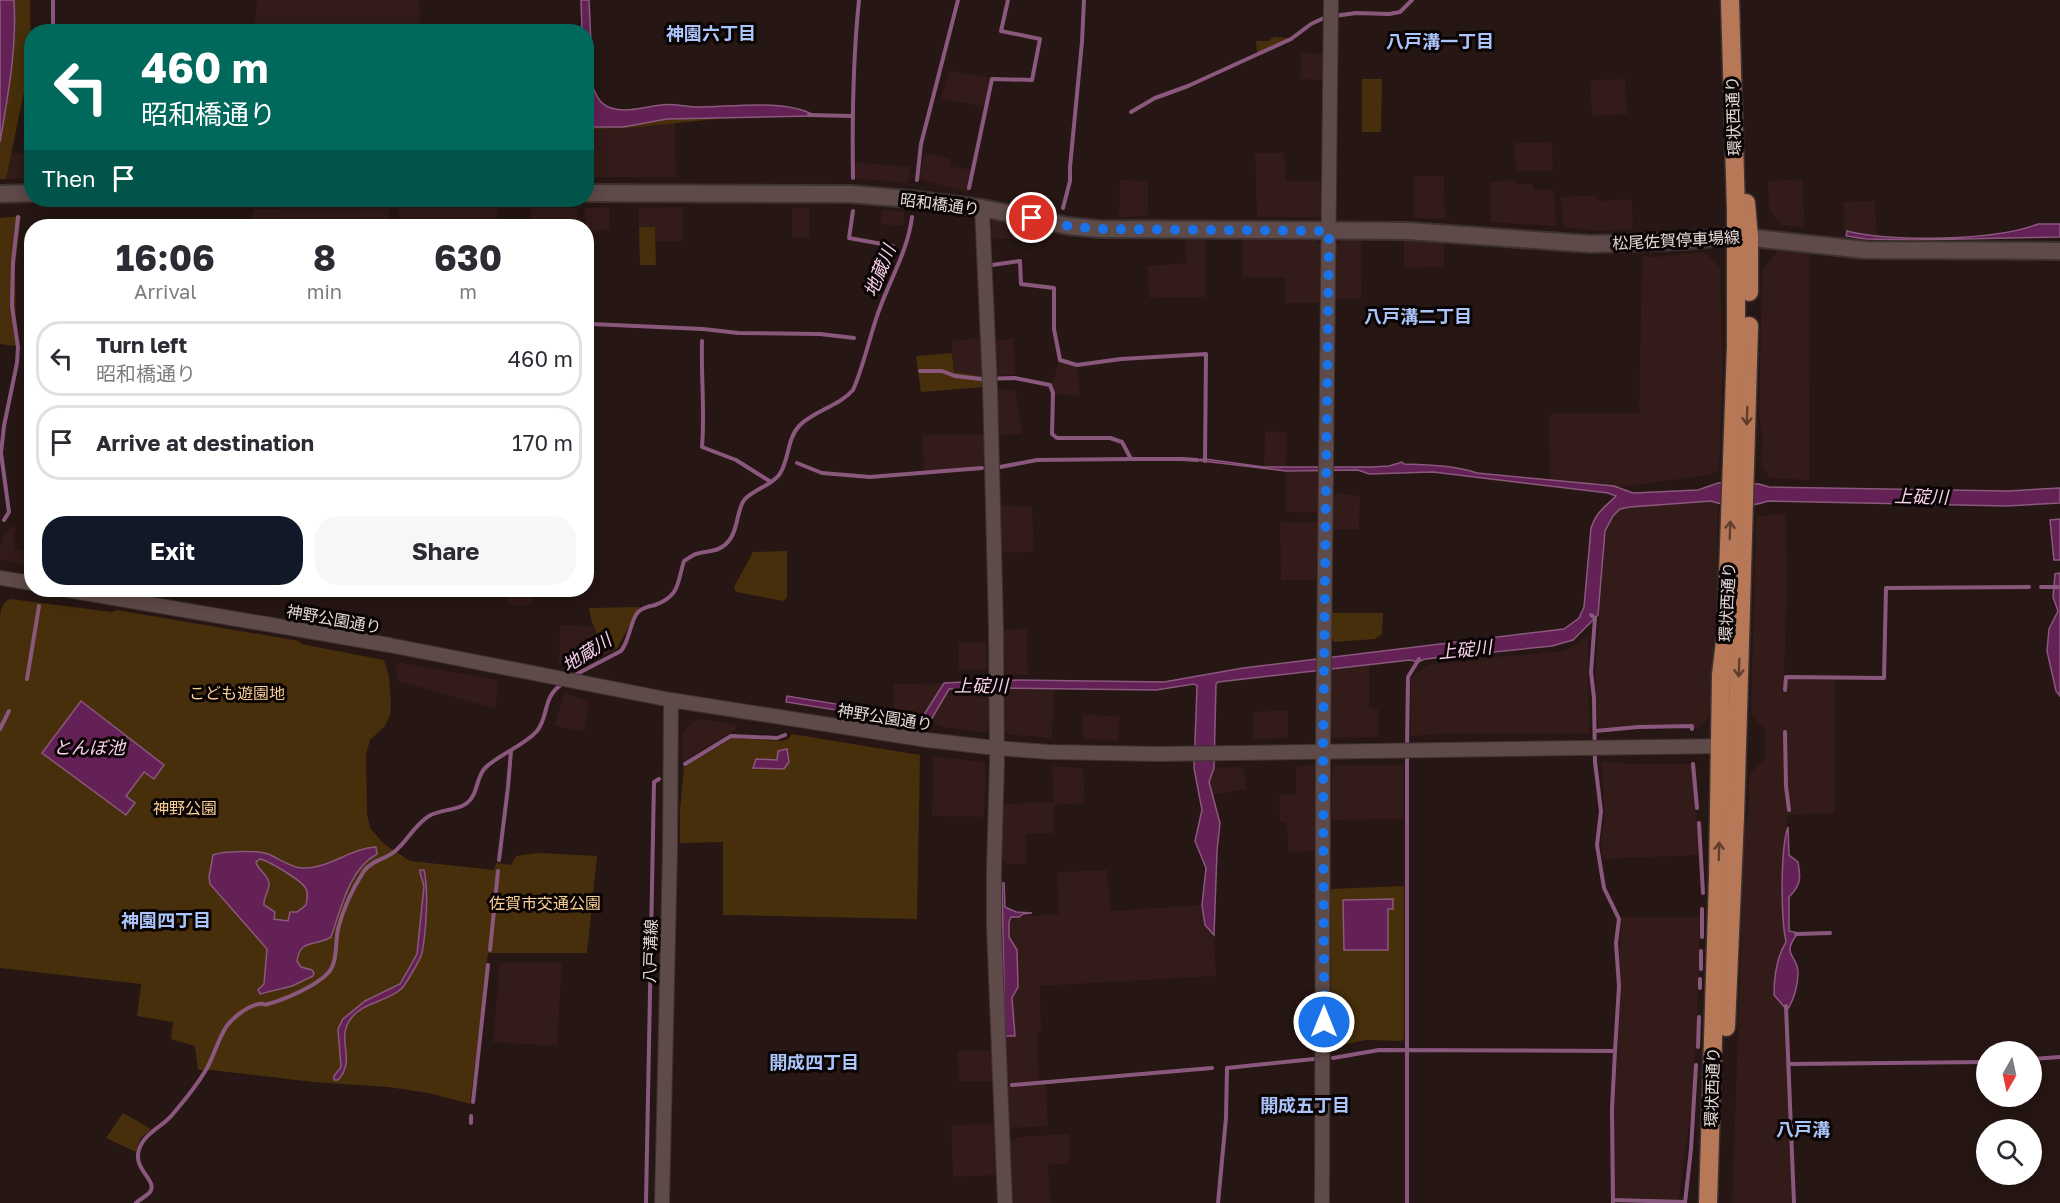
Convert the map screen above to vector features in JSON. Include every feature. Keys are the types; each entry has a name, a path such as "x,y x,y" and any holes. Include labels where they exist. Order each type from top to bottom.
{"highway":[{"name":"環状西通り","path":"1720,1203 1729,746 1721,675 1737,504 1736,346 1742,236 1730,0"},
{"name":"環状西通り","path":"1741,0 1741,211"},
{"name":"環状西通り","path":"1708,1203 1729,746"}],"main road":[{"path":"1,194 24,193"},
{"name":"昭和橋通り","path":"594,193 852,194 982,208 1068,226 1099,229 1329,231"},
{"name":"松尾佐賀停車場線","path":"1329,231 1408,231 1591,244 1742,236 1865,250 2060,251"}],"street":[{"path":"1322,1203 1323,751 1331,12"},
{"path":"982,208 989,376 996,677 994,928 1005,1203"},
{"path":"0,578 24,582"},
{"name":"神野公園通り","path":"108,597 389,645 671,700 927,740 996,748 1087,753 1323,751"},
{"name":"八戸溝線","path":"662,1203 671,700"},
{"path":"1323,751 1729,746"}],"shaded area":[{"path":"257,0 419,0 421,24 254,24"},
{"path":"1301,53 1323,54 1323,80 1300,79"},
{"path":"949,71 991,78 985,107 941,98"},
{"path":"1625,79 1627,114 1592,116 1590,80"},
{"path":"675,123 676,177 594,177 594,129"},
{"path":"1552,142 1553,171 1516,171 1514,143"},
{"path":"11,153 24,154 24,178 6,179"},
{"path":"927,153 950,159 950,166 972,170 969,192 920,180 923,157"},
{"path":"1255,153 1284,153 1286,181 1322,181 1322,217 1257,217"},
{"path":"852,162 911,167 908,183 852,178"},
{"path":"1414,176 1444,176 1445,219 1414,218"},
{"path":"1802,179 1805,227 1781,225 1769,210 1768,181"},
{"path":"1120,180 1148,181 1148,215 1119,218"},
{"path":"1515,180 1515,184 1533,184 1533,190 1554,190 1556,226 1491,222 1490,182"},
{"path":"1596,195 1597,201 1632,199 1633,229 1598,231 1563,227 1561,197"},
{"path":"1875,201 1877,236 1844,230 1843,202"},
{"path":"683,207 683,241 655,241 655,227 639,227 639,208"},
{"path":"389,208 389,219 253,219 253,209"},
{"path":"399,208 497,208 497,219 399,219"},
{"path":"531,208 577,208 578,219 531,219"},
{"path":"584,208 609,208 609,230 594,231 594,219 585,219"},
{"path":"792,208 809,208 809,237 792,237"},
{"path":"882,210 904,212 904,226 880,224"},
{"path":"996,219 1023,223 1021,240 990,238 992,222"},
{"path":"1185,236 1206,238 1206,297 1149,298 1147,266 1186,263"},
{"path":"1242,238 1315,239 1321,246 1320,303 1285,303 1285,278 1242,277"},
{"path":"1342,238 1362,239 1361,299 1335,299 1336,246"},
{"path":"1404,238 1444,240 1444,267 1404,268"},
{"path":"1780,248 1810,252 1809,480 1770,478 1761,466 1762,437 1759,413 1762,271"},
{"path":"1704,252 1720,267 1723,369 1719,470 1709,475 1621,487 1550,480 1549,418 1553,413 1639,413 1642,256"},
{"path":"981,338 994,341 1014,338 1015,375 983,376 953,372 952,341"},
{"path":"1060,360 1077,365 1080,396 1055,394 1051,384"},
{"path":"996,390 1015,390 1022,434 998,435"},
{"path":"1265,431 1287,432 1286,467 1264,467"},
{"path":"922,435 985,435 983,468 924,472"},
{"path":"1286,471 1318,471 1318,513 1286,512"},
{"path":"1337,493 1360,496 1359,529 1333,530 1333,498"},
{"path":"1712,501 1718,504 1717,589 1709,718 1696,729 1693,724 1639,725 1598,729 1595,676 1605,531 1613,516 1620,509"},
{"path":"1000,505 1032,507 1034,552 1001,553"},
{"path":"1786,514 1787,590 1784,675 1835,676 1835,813 1787,815 1784,929 1792,1203 1732,1203 1742,852 1748,814 1749,775 1765,759 1765,730 1751,714 1756,516"},
{"path":"1280,522 1318,522 1317,580 1281,580"},
{"path":"15,524 14,550 24,551 24,565 0,559 3,536"},
{"path":"508,597 533,597 532,605 507,605"},
{"path":"560,625 592,626 606,643 617,649 581,667 559,664"},
{"path":"1027,629 1028,675 1005,674 1003,630"},
{"path":"1588,636 1589,734 1460,733 1411,736 1411,678 1428,665 1564,651"},
{"path":"986,642 987,669 959,670 959,643"},
{"path":"398,662 498,680 496,709 398,681 395,670"},
{"path":"1369,665 1369,708 1378,709 1378,737 1334,738 1331,736 1332,669"},
{"path":"944,683 932,702 948,689 989,688 989,724 985,733 935,724 932,717 935,712 922,718 894,713 894,684"},
{"path":"1005,688 1054,689 1052,738 1011,735 1005,732"},
{"path":"565,693 590,702 584,731 554,726"},
{"path":"1288,710 1288,738 1253,739 1253,712"},
{"path":"1083,714 1119,717 1118,740 1082,739"},
{"path":"702,719 737,725 736,730 682,762 683,732 694,721"},
{"path":"933,756 983,762 986,766 984,817 932,816"},
{"path":"1601,762 1692,764 1700,855 1603,859 1601,840 1605,818"},
{"path":"1317,765 1316,851 1289,852 1286,823 1280,822 1279,794 1296,794 1296,766"},
{"path":"1335,765 1403,765 1403,819 1331,820 1332,770"},
{"path":"1052,766 1083,768 1085,803 1054,805 1054,833 1026,834 1026,864 1008,864 1001,858 1003,804 1053,802"},
{"path":"1243,767 1246,789 1212,795 1209,782 1214,768"},
{"path":"1107,870 1111,911 1202,905 1205,926 1214,935 1216,976 1040,986 1041,1031 1037,1031 1039,1082 1046,1082 1048,1126 1009,1128 1005,1036 1015,1036 1003,921 1008,922 1011,917 1059,914 1057,872"},
{"path":"1622,917 1700,917 1697,1032 1691,1111 1679,1200 1614,1199 1614,1110 1621,987 1619,948"},
{"path":"500,963 562,963 557,1046 493,1042"},
{"path":"957,1051 993,1051 994,1081 959,1082"},
{"path":"996,1124 997,1175 953,1177 951,1125"},
{"path":"1069,1134 1070,1163 1048,1165 1051,1203 1011,1203 1010,1143 1018,1137"}],"green space":[{"path":"14,0 30,0 30,24 24,24 24,92 6,179 0,179 0,141 14,36"},
{"path":"1274,37 1291,38 1257,53 1256,41 1268,41"},
{"path":"1362,79 1382,79 1381,132 1362,132"},
{"path":"737,117 628,128 594,129 594,127 623,127 667,119"},
{"path":"21,216 15,267 16,346 0,344 0,218"},
{"path":"639,227 655,227 656,265 640,265"},
{"path":"952,353 954,372 983,376 983,387 921,392 916,356"},
{"path":"787,551 787,597 783,601 736,592 734,587 753,552"},
{"name":"神野公園","path":"10,599 112,612 117,610 299,641 301,644 384,660 389,677 390,715 385,726 370,740 366,755 367,813 370,828 384,844 410,861 494,870 496,863 511,865 516,856 538,853 597,856 587,953 488,953 470,1104 429,1093 388,1087 198,1070 195,1046 171,1039 173,1022 137,1016 141,984 0,968 0,617 2,606"},
{"path":"639,607 617,649 597,633 589,608"},
{"path":"1332,613 1383,613 1382,634 1375,639 1334,642"},
{"path":"792,734 920,755 917,919 723,915 723,842 680,843 684,767 733,738 781,741 788,739"},
{"path":"1404,886 1404,1039 1401,1041 1366,1040 1331,1047 1331,889"},
{"path":"123,1113 151,1129 140,1139 136,1152 106,1138"}],"water":[{"path":"0,0 14,0 15,18 11,71 0,142"},
{"path":"581,0 589,0 590,24 582,24"},
{"path":"594,90 605,105 624,110 666,105 698,107 772,105 800,109 812,114 812,116 667,119 623,127 594,127"},
{"path":"2038,224 2060,224 2060,237 1913,240 1866,239 1846,236 1847,231 1890,237 1971,237 2019,230"},
{"name":"上碇川","path":"1205,459 1264,467 1371,467 1389,466 1402,462 1450,467 1477,473 1614,486 1633,493 1698,490 1718,483 1731,482 1769,487 2008,491 2060,488 2060,503 2007,506 1768,501 1740,506 1711,501 1620,509 1613,516 1605,531 1598,615 1573,640 1552,646 1425,659 1418,662 1410,660 1218,682 1216,684 1214,768 1209,782 1220,823 1214,935 1205,925 1202,905 1206,868 1195,841 1202,810 1194,768 1197,686 1194,684 1156,690 949,689 928,725 786,702 787,696 922,718 944,683 1008,680 1164,682 1243,668 1564,629 1579,618 1584,607 1593,522 1616,496 1608,493 1433,472 1369,474 1358,470 1286,471 1194,460"},
{"path":"2060,519 2060,560 2054,560 2050,520"},
{"path":"2060,573 2060,696 2056,691 2047,651 2049,629 2058,611 2053,597 2055,574"},
{"name":"とんぼ池","path":"81,701 164,765 154,779 144,772 126,796 135,803 126,815 42,753"},
{"path":"787,749 789,762 784,769 753,768 756,759 777,760 778,751"},
{"path":"1788,827 1789,855 1798,862 1800,877 1796,889 1789,897 1789,931 1798,933 1790,946 1790,951 1798,973 1795,992 1787,1010 1774,995 1774,981 1780,954 1786,942 1782,884 1785,838"},
{"path":"376,847 377,854 359,869 353,879 331,937 301,949 297,961 301,967 312,970 313,976 292,986 260,994 258,990 264,984 267,949 210,884 213,855 232,852 263,853 297,867 311,868 366,848","holes":["260,859 290,875 306,889 306,905 297,912 290,912 288,921 274,919 275,912 264,905 269,881 256,862"]},
{"path":"420,870 424,870 427,900 421,956 401,989 364,1008 347,1024 346,1064 338,1080 334,1080 334,1076 341,1067 338,1029 343,1019 365,1001 400,984 417,954 424,886"},
{"path":"1002,883 1004,883 1005,907 1016,912 1032,913 1011,917 1009,922 1009,937 1017,950 1018,987 1012,998 1015,1036 1005,1036"},
{"path":"1393,899 1393,909 1388,909 1388,950 1344,950 1343,900"}],"waterway":[{"path":"53,0 53,24"},
{"path":"853,178 853,89 859,0"},
{"name":"地蔵川","path":"917,180 921,144 958,0"},
{"path":"969,188 992,79 1032,80 1040,39 1001,31 1008,0"},
{"path":"1063,208 1070,181 1084,0"},
{"path":"1334,16 1400,12 1412,0"},
{"path":"1131,112 1155,98 1188,86 1291,39 1311,24 1326,17"},
{"path":"809,115 852,116"},
{"path":"853,211 849,238 893,246"},
{"path":"4,520 9,512 1,453 17,363 18,347 12,306 13,262 18,217"},
{"name":"地蔵川","path":"573,676 621,651 638,612 663,601 673,593 684,561 699,553 719,549 728,542 735,530 745,499 779,475 792,437 800,425 853,390 877,316 903,251 912,217"},
{"path":"992,265 1020,261 1021,284 1054,288 1054,329 1060,360 1077,365 1121,359 1206,354 1205,461"},
{"path":"594,324 703,329 738,333 820,334 854,338"},
{"path":"702,341 702,447 736,460 771,482"},
{"path":"920,371 942,371 955,376 981,379 1015,378 1050,385 1053,393 1052,434 1057,438 1110,438 1122,442 1131,459 1197,460"},
{"path":"1000,467 1037,460 1131,459"},
{"path":"797,463 822,473 870,477 982,468"},
{"path":"1785,690 1786,677 1884,678 1886,588 2029,587"},
{"path":"2041,587 2060,587"},
{"path":"27,679 39,606"},
{"path":"1333,1058 1379,1050 1615,1051 1619,986 1616,943 1619,919 1604,888 1597,845 1601,811 1595,762 1594,698 1591,672 1595,618 1591,615"},
{"path":"1407,747 1408,677 1419,659"},
{"path":"136,1203 149,1193 152,1187 138,1159 142,1143 148,1135 168,1119 195,1086 207,1068 229,1023 250,1007 265,1005 292,995 316,983 328,973 335,958 338,929 343,914 364,871 394,852 429,816 458,807 471,800 485,768 537,731 551,695 562,684"},
{"path":"0,729 9,711"},
{"path":"1595,731 1638,727 1692,726 1692,729"},
{"path":"1785,732 1789,810"},
{"path":"685,764 731,736 777,738 785,735"},
{"path":"499,860 511,751"},
{"path":"1407,754 1407,1203"},
{"path":"1693,764 1697,808"},
{"path":"646,1203 654,782 659,779"},
{"path":"1699,823 1703,893"},
{"path":"490,950 498,871"},
{"path":"1702,909 1702,937"},
{"path":"1796,934 1830,933"},
{"path":"1701,951 1701,969"},
{"path":"473,1102 488,965"},
{"path":"1700,979 1700,988"},
{"path":"1786,1006 1794,1203"},
{"path":"1698,1047 1699,1017"},
{"path":"1613,1203 1612,1109 1615,1051"},
{"path":"2042,1058 2060,1057"},
{"path":"1218,1203 1226,1118 1227,1068 1314,1059"},
{"path":"1789,1064 1976,1062"},
{"path":"1685,1203 1696,1065"},
{"path":"1012,1085 1212,1068"},
{"path":"471,1116 471,1123"},
{"path":"1613,1200 1685,1202"}],"district":[{"name":"神園六丁目","path":"711,34"},
{"name":"八戸溝一丁目","path":"1440,42"},
{"name":"八戸溝二丁目","path":"1418,317"},
{"name":"神園四丁目","path":"166,921"},
{"name":"開成四丁目","path":"814,1063"},
{"name":"開成五丁目","path":"1305,1106"},
{"name":"八戸溝","path":"1803,1130"}],"route":[{"path":"1032,218 1068,226 1099,229 1329,231 1323,751 1324,1022"}],"park label":[{"name":"こども遊園地","path":"237,693"},
{"name":"佐賀市交通公園","path":"545,903"}]}
